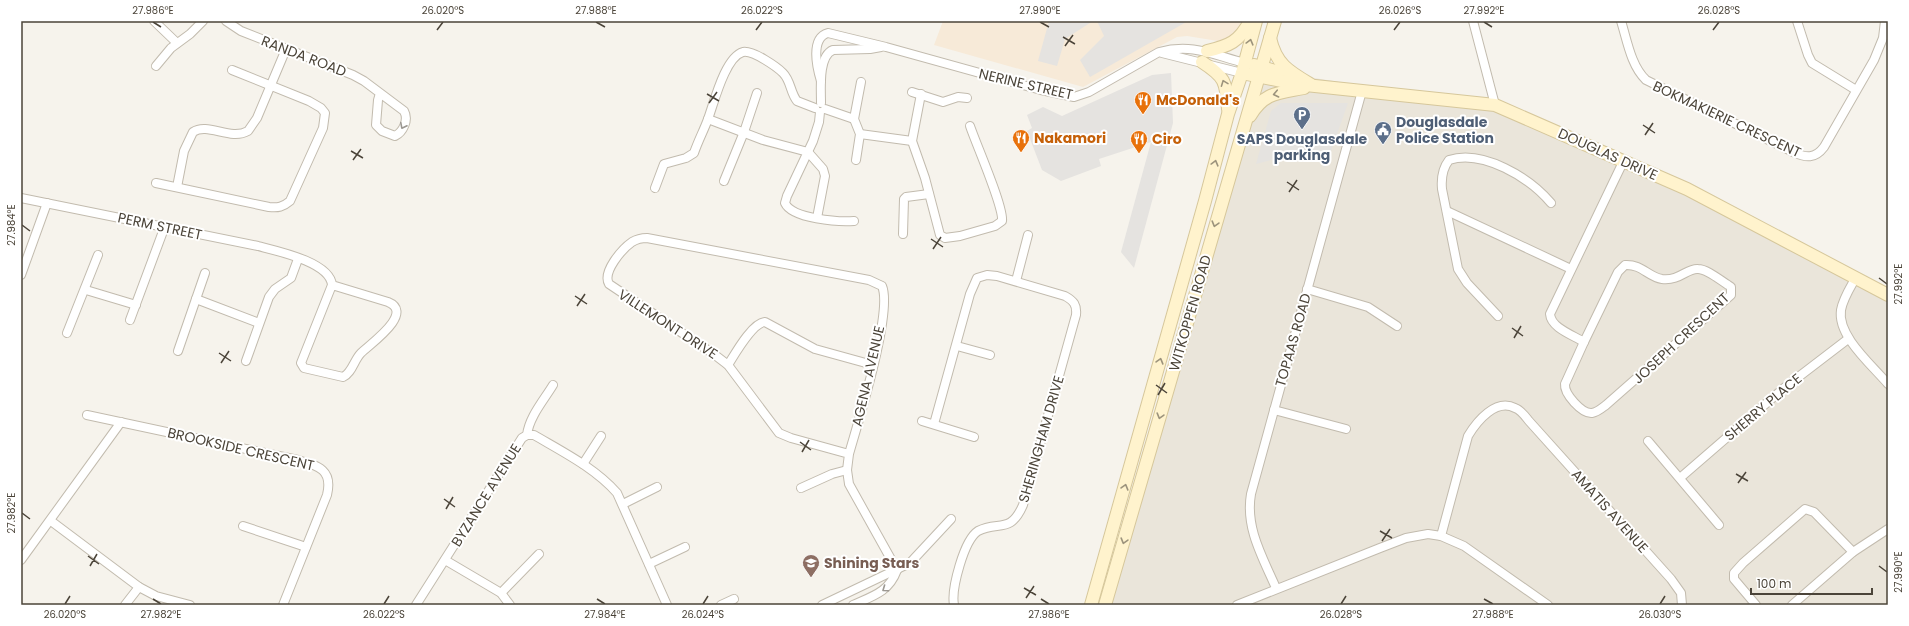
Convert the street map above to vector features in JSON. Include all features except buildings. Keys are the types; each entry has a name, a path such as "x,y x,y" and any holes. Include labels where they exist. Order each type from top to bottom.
{"main road":[{"path":"1228,114 1226,89 1222,77 1204,56 1235,42 1250,21"},
{"name":"WITKOPPEN ROAD","path":"1091,605 1205,201 1228,114 1256,21"},
{"name":"WITKOPPEN ROAD","path":"1105,605 1242,130 1275,21"},
{"path":"1270,37 1272,48 1281,64 1310,85"},
{"name":"DOUGLAS DRIVE","path":"1243,68 1260,72 1282,72 1310,85 1495,105 1624,160 1715,203 1888,296"},
{"path":"1242,130 1258,105 1270,96 1310,85"}],"street":[{"path":"154,21 177,43"},
{"path":"156,66 177,43 190,34 203,21"},
{"name":"RANDA ROAD","path":"226,21 241,31 353,75 364,81 380,93 406,115 407,118 401,131 395,136 382,131 376,125 380,93"},
{"path":"1473,21 1495,105"},
{"name":"BOKMAKIERIE CRESCENT","path":"1621,21 1634,64 1638,72 1646,80 1803,156 1814,156 1820,151 1879,50 1885,21"},
{"path":"1797,21 1812,63 1856,90"},
{"name":"NERINE STREET","path":"817,45 820,38 828,33 886,46 1041,90 1074,97 1088,92 1159,52 1180,48 1243,68"},
{"path":"817,45 828,53 824,58 819,122 808,152 787,196 785,204 789,209 795,212 817,218 836,221 854,220"},
{"path":"817,45 817,60 821,81"},
{"name":"NERINE STREET","path":"828,53 833,50 870,50 886,46"},
{"path":"177,188 184,151 193,132 201,129 234,135 248,131 255,123 286,49"},
{"path":"655,188 664,164 686,158 694,153 724,75 735,59 745,52 754,54 779,69 788,80 797,101 854,119"},
{"name":"NERINE STREET","path":"1159,52 1204,56 1243,68"},
{"path":"156,183 269,207 277,208 290,201 323,128 325,113 321,108 310,101 232,70"},
{"path":"856,160 860,134 854,119 861,82"},
{"name":"TOPAAS ROAD","path":"1276,588 1254,534 1249,512 1253,484 1362,91"},
{"path":"912,92 943,102 958,97 967,98"},
{"path":"724,181 744,132 757,93"},
{"path":"921,94 912,141 925,178 938,231 940,235 945,238 995,226 1002,221 1001,212 970,126"},
{"path":"708,119 770,143 808,152 825,172 825,181 817,218"},
{"path":"860,134 912,141"},
{"path":"1498,316 1469,286 1460,273 1442,189 1443,171 1449,160 1462,158 1486,161 1510,172 1538,188 1551,203"},
{"path":"1584,342 1556,326 1550,314 1624,160"},
{"path":"903,234 904,199 906,196 928,194"},
{"name":"PERM STREET","path":"21,198 165,226 268,249 320,267 329,275 332,285"},
{"path":"21,275 47,203"},
{"path":"1447,211 1571,269"},
{"path":"130,320 165,226"},
{"path":"1016,281 1028,235"},
{"name":"VILLEMONT DRIVE","path":"849,454 800,441 779,433 728,365 715,354 609,284 607,276 609,270 632,242 641,238 869,280 879,284"},
{"path":"67,333 86,290 98,255"},
{"path":"246,361 269,297 275,289 291,278 298,259"},
{"name":"JOSEPH CRESCENT","path":"1625,265 1639,267 1662,279 1675,279 1694,269 1701,269 1728,285 1732,290 1731,295 1606,405 1593,413 1583,410 1565,388 1568,377 1584,342 1618,272 1625,265"},
{"path":"178,351 205,273"},
{"name":"SHERINGHAM DRIVE","path":"934,424 957,346 970,294 977,278 990,274 1071,299 1075,306 1076,316 1021,509 1008,524 981,530 970,539 954,590 954,605"},
{"path":"1854,279 1841,309 1841,322 1848,339 1888,384"},
{"name":"AGENA AVENUE","path":"879,284 884,292 885,301 878,345 849,454 847,470 849,484 897,570"},
{"path":"332,285 388,302 395,306 397,310 396,316 387,330 362,352 347,375 343,377 304,368 301,363 332,285"},
{"path":"86,290 136,304"},
{"path":"1308,290 1368,307 1397,326"},
{"path":"196,299 259,323"},
{"path":"728,365 753,328 760,322 764,322 815,349 873,365"},
{"name":"SHERRY PLACE","path":"1680,478 1784,388 1848,339"},
{"path":"957,346 990,355"},
{"name":"BYZANCE AVENUE","path":"416,605 522,438 527,435 533,418 553,385"},
{"name":"AMATIS AVENUE","path":"1441,536 1465,444 1477,423 1488,412 1502,405 1515,408 1529,421 1674,583 1681,593 1682,605"},
{"path":"1274,410 1346,429"},
{"name":"BROOKSIDE CRESCENT","path":"87,414 298,460 319,467 327,478 328,490 284,605"},
{"path":"922,421 974,437"},
{"path":"21,560 121,422"},
{"path":"527,435 534,435 583,464 608,483 617,493 667,605"},
{"path":"583,464 601,436"},
{"path":"1648,441 1719,525"},
{"path":"801,488 827,476 847,470"},
{"path":"623,504 657,487"},
{"path":"1756,605 1734,579 1734,573 1743,563 1805,509 1814,512 1853,552"},
{"path":"822,605 838,602 910,563 951,520"},
{"path":"50,521 139,587 156,596 190,605"},
{"path":"243,526 306,548"},
{"path":"1792,605 1853,552 1888,529"},
{"path":"1237,605 1276,588 1406,538 1424,535 1441,536 1464,546 1548,605"},
{"path":"649,564 685,548"},
{"path":"501,593 539,554"},
{"path":"445,560 501,593 510,605"},
{"path":"853,605 884,590 891,584 897,570"},
{"path":"125,605 139,587"},
{"path":"721,605 734,599"}],"shaded area":[{"path":"943,21 1242,21 1231,40 1224,42 1187,36 1177,37 1083,87 934,45"},
{"path":"1049,21 1093,21 1065,39 1057,66 1038,61"},
{"path":"1097,21 1188,21 1090,77 1080,60 1104,36"},
{"path":"1256,69 1496,106 1624,161 1888,294 1888,605 1103,605"},
{"path":"1171,73 1173,123 1134,268 1121,252 1151,142 1099,159 1101,166 1061,181 1042,170 1027,131 1032,128 1027,115 1043,107 1062,116 1152,75"},
{"name":"SAPS Douglasdale parking","path":"1281,103 1348,103 1325,168 1308,150 1256,164 1271,111"}],"place":[{"name":"McDonald's","path":"1143,115"},
{"name":"SAPS Douglasdale parking","path":"1302,130"},
{"name":"Douglasdale Police Station","path":"1383,145"},
{"name":"Nakamori","path":"1021,153"},
{"name":"Ciro","path":"1139,154"},
{"name":"Shining Stars","path":"811,578"}]}
